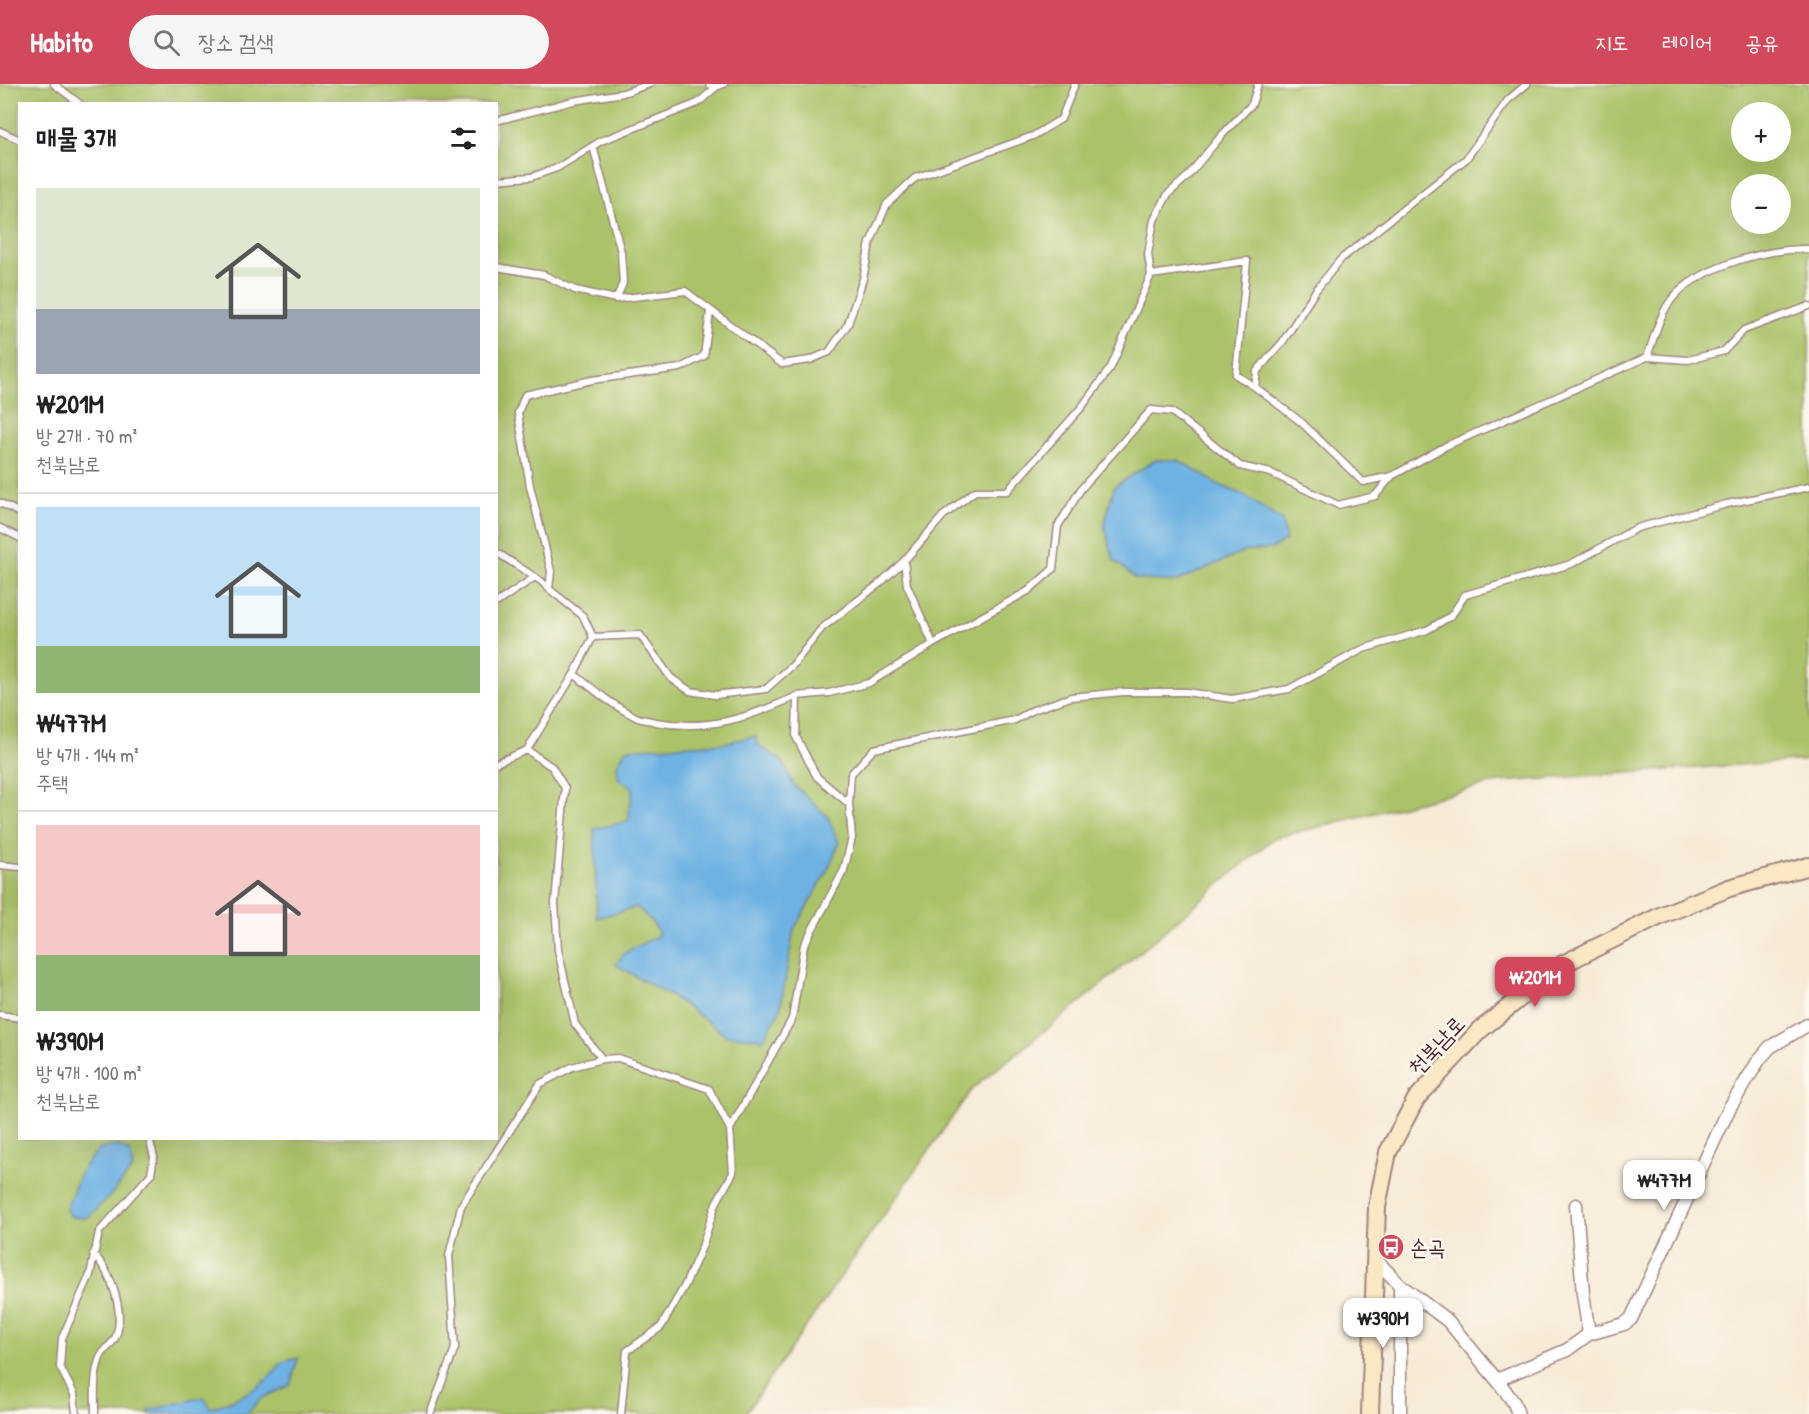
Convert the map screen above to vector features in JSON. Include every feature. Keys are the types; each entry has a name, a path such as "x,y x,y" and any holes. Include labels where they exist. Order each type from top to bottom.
{"main road":[{"name":"천북남로","path":"1370,1414 1377,1207 1388,1152 1416,1099 1480,1030 1563,964 1660,916 1729,888 1809,866"}],"street":[{"path":"1497,1380 1567,1350 1589,1334 1624,1324 1632,1319 1730,1107 1759,1060 1770,1047 1809,1024"},
{"path":"1576,1205 1583,1294 1589,1334"},
{"path":"1375,1259 1400,1285 1448,1321 1497,1380 1514,1403 1518,1414"},
{"path":"1400,1285 1400,1414"}],"lane":[{"path":"54,84 77,102"},
{"path":"498,120 573,101 623,93 650,84"},
{"path":"498,180 539,174 556,168 593,146 698,103 712,86 724,84"},
{"path":"498,267 544,275 575,290 616,299 685,291 782,364 810,360 829,352 848,324 863,279 870,243 887,204 915,178 1033,136 1061,119 1075,84"},
{"path":"593,638 640,635 671,678 690,691 715,695 766,688 793,665 822,628 879,584 904,561 943,516 975,491 1007,491 1081,408 1111,367 1151,275 1148,254 1154,220 1158,212 1168,194 1187,177 1221,136 1252,105 1258,84"},
{"path":"1256,387 1257,371 1282,343 1316,290 1341,259 1466,159 1508,100 1527,84"},
{"path":"0,131 18,139"},
{"path":"593,146 621,252 623,283 616,299"},
{"path":"1647,357 1667,305 1685,286 1715,269 1765,253 1809,249"},
{"path":"1151,275 1247,261 1236,375 1256,387 1301,422 1363,482 1392,476 1446,446 1647,357 1688,360 1724,351 1744,330 1809,306"},
{"path":"549,589 551,571 530,486 518,413 525,395 592,380 680,368 704,356 710,312"},
{"path":"574,674 599,694 636,718 668,724 718,725 765,711 797,696 829,693 869,683 1028,591 1053,569 1058,526 1081,489 1151,410 1172,412 1240,466 1271,473 1338,505 1375,496 1392,476"},
{"path":"730,1129 792,1019 804,945 847,859 852,838 849,804 851,774 874,749 1015,720 1033,710 1071,697 1124,692 1186,692 1232,699 1289,689 1363,649 1427,630 1451,616 1465,596 1571,564 1637,528 1727,504 1809,487"},
{"path":"0,503 18,512"},
{"path":"0,528 18,537"},
{"path":"498,553 535,576 583,616 593,638"},
{"path":"904,561 907,585 933,644"},
{"path":"498,602 535,576"},
{"path":"498,762 527,750 574,674 593,638"},
{"path":"797,696 796,737 817,777 849,804"},
{"path":"527,750 552,767 565,788 555,903 558,950 575,1024 602,1059"},
{"path":"0,865 18,867"},
{"path":"0,1015 18,1018"},
{"path":"430,1414 455,1348 449,1256 461,1206 540,1084 572,1067 602,1059 618,1058 709,1089 730,1129 733,1173 716,1203 702,1247 685,1285 661,1327 627,1351 621,1414"},
{"path":"76,1414 74,1394 60,1367 62,1338 90,1275 99,1232 151,1174 154,1157 150,1140"},
{"path":"93,1254 105,1265 118,1303 116,1336 100,1357 94,1384 95,1414"}],"green space":[{"path":"0,84 1809,84 1809,760 1499,782 1274,838 1088,996 972,1089 745,1414 0,1414"}],"water":[{"path":"1155,460 1178,460 1219,485 1244,495 1282,521 1286,540 1272,549 1246,551 1175,582 1136,579 1114,560 1104,525 1114,487"},
{"path":"756,736 757,744 783,762 793,784 828,817 839,843 826,874 794,929 780,1010 764,1039 726,1035 679,1001 616,965 624,953 659,935 653,923 637,907 597,918 594,829 628,821 633,788 618,778 617,765 626,749 725,743"},
{"path":"117,1145 130,1152 133,1168 110,1196 87,1218 71,1217 66,1209 82,1169 98,1150"},
{"path":"298,1358 290,1385 260,1399 247,1414 150,1414 149,1410 204,1397 210,1408 230,1401 268,1379 282,1362"}],"place":[{"name":"손곡","path":"1391,1247"}]}
